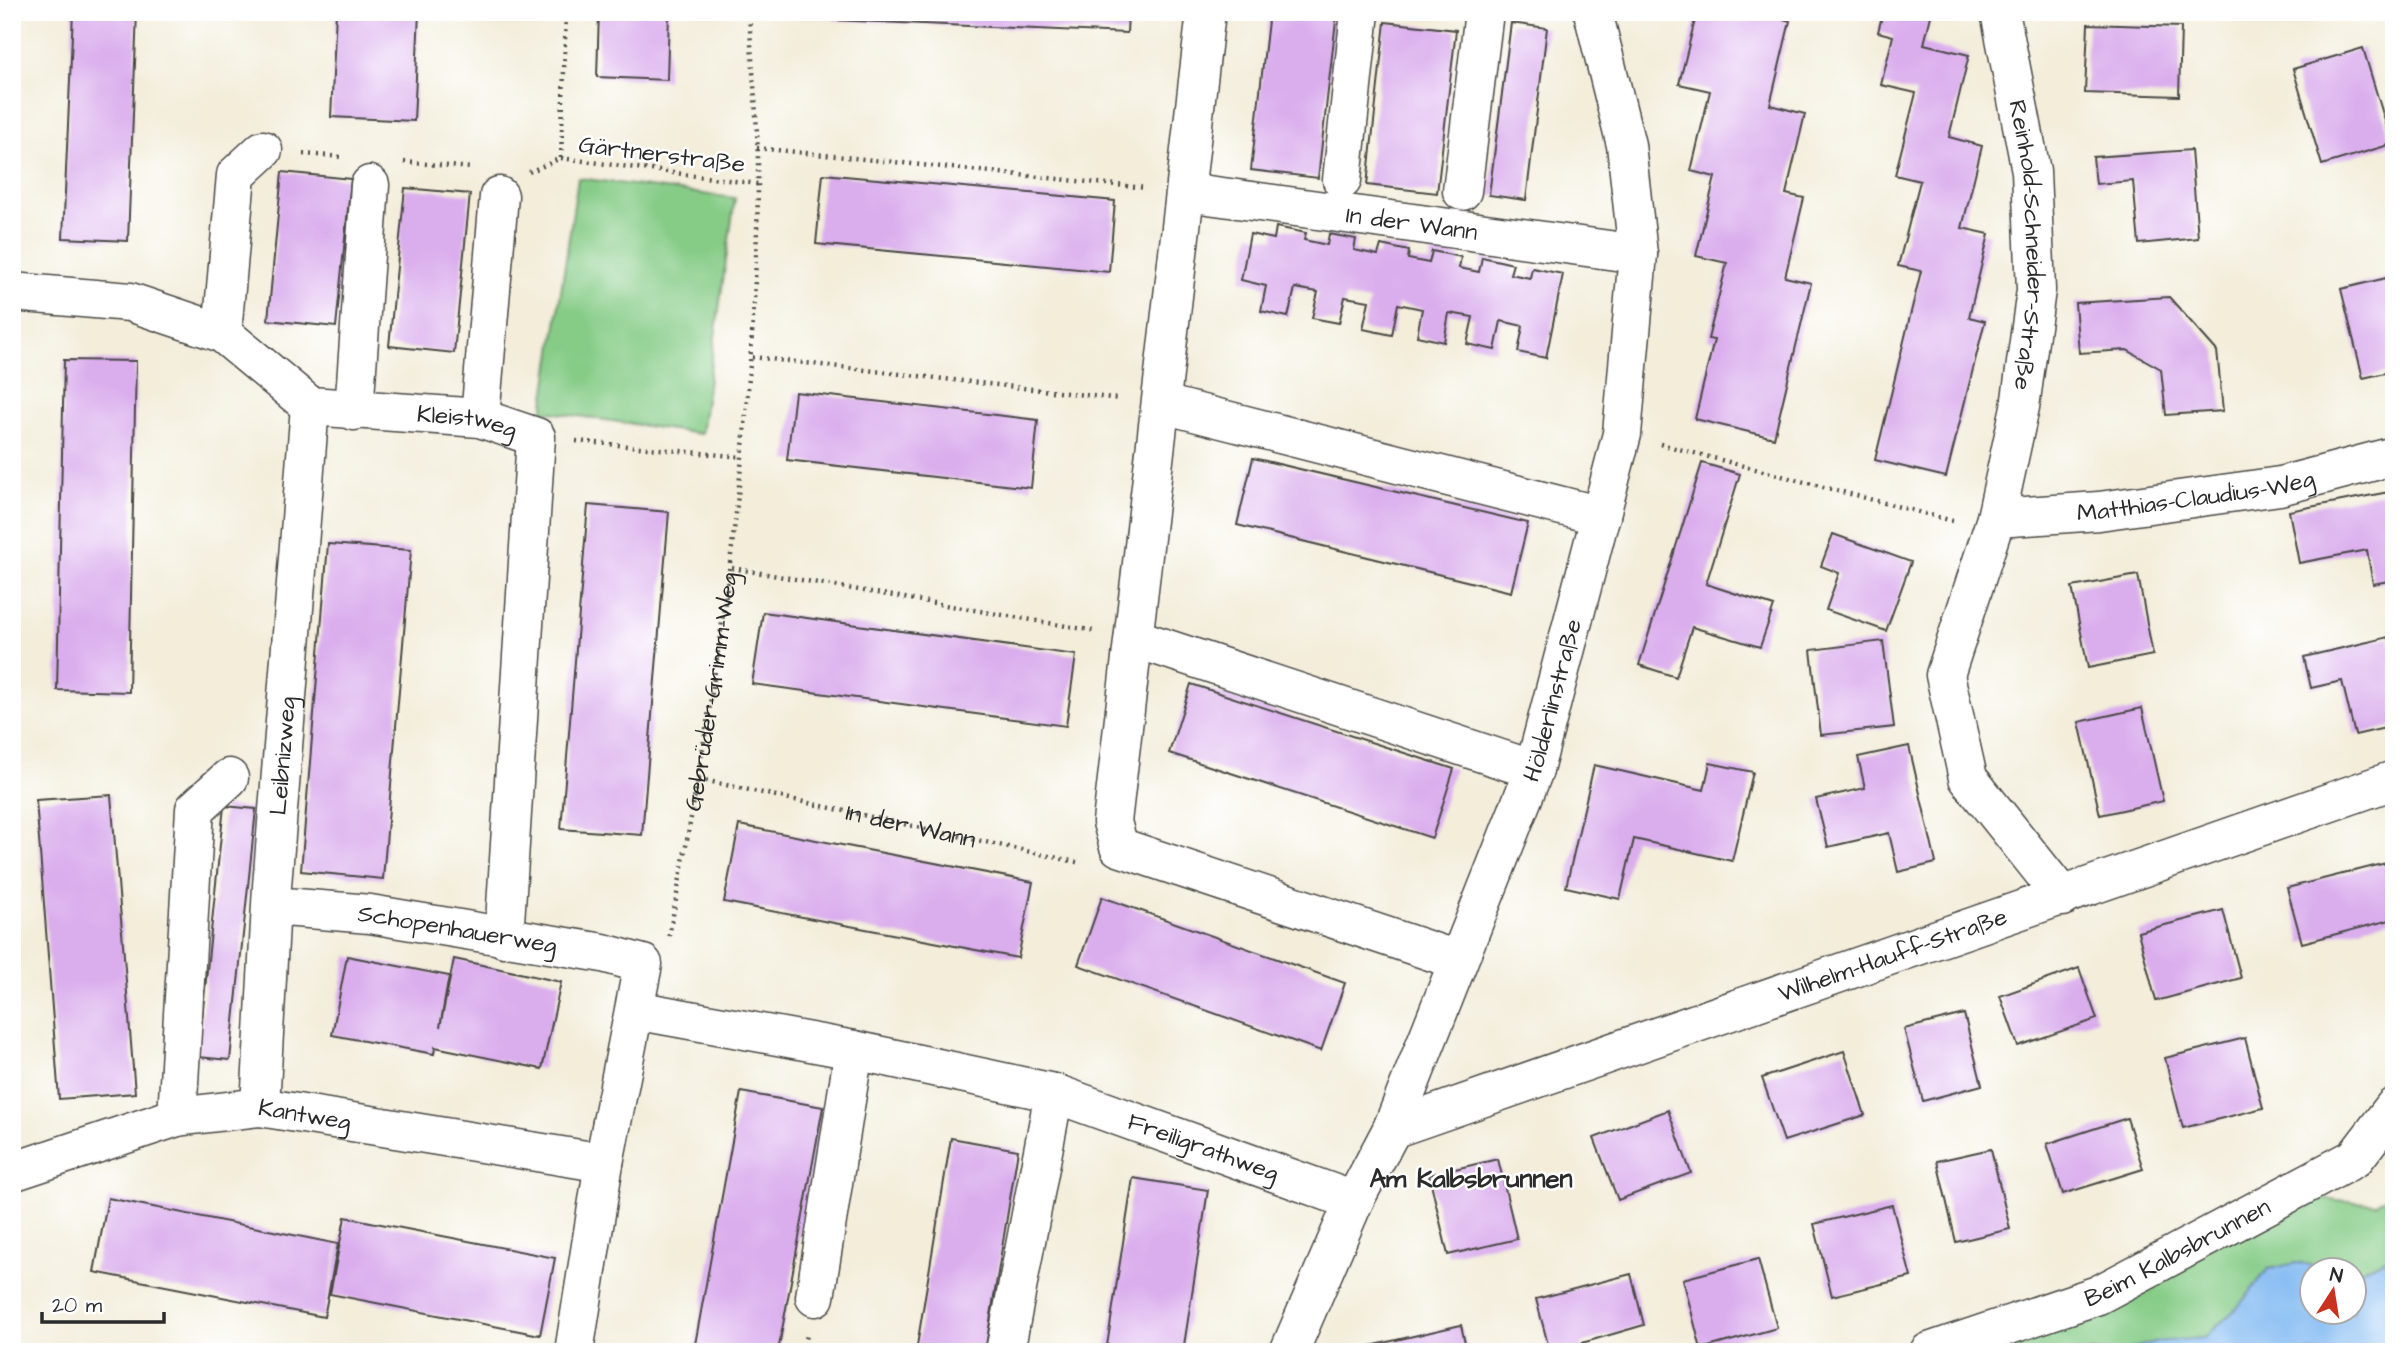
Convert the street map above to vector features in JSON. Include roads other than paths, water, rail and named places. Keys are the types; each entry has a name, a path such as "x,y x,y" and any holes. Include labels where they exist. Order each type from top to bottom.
{"street":[{"path":"1206,12 1163,404 1112,822 1119,847 1457,960"},
{"path":"1342,180 1360,12"},
{"path":"1462,191 1484,12"},
{"name":"Hölderlinstraße","path":"1289,1352 1354,1201 1392,1129 1534,770 1622,433 1638,254 1626,145 1593,12"},
{"name":"Reinhold-Schneider-Straße","path":"2000,12 2031,170 2036,290 2020,407 1994,524 1945,676 1968,778 2063,897"},
{"path":"222,333 236,175 262,150"},
{"path":"354,411 384,173"},
{"path":"480,418 500,179"},
{"name":"In der Wann","path":"1186,192 1638,254"},
{"path":"12,292 130,302 222,333 310,406"},
{"path":"1163,404 1601,516"},
{"name":"Kleistweg","path":"310,406 480,418 537,437 504,938"},
{"name":"Leibnizweg","path":"260,1107 272,906 310,406"},
{"name":"Matthias-Claudius-Weg","path":"1994,524 2280,486 2394,456"},
{"path":"1134,638 1534,770"},
{"path":"177,1117 195,808 229,778"},
{"name":"Wilhelm-Hauff-Straße","path":"1392,1129 2394,780"},
{"name":"Schopenhauerweg","path":"272,906 370,914 603,953 643,964 635,1010"},
{"path":"574,1352 604,1163 635,1010"},
{"name":"Freiligrathweg","path":"635,1010 855,1050 1054,1093 1354,1201"},
{"path":"815,1297 855,1050"},
{"path":"1005,1352 1054,1093"},
{"name":"Kantweg","path":"12,1171 177,1117 260,1107 604,1163"},
{"name":"Beim Kalbsbrunnen","path":"1929,1352 2098,1295 2355,1158 2394,1107"}],"water":[{"path":"2394,1255 2394,1352 2122,1352 2153,1342 2204,1338 2237,1308 2268,1269 2296,1263 2298,1326 2368,1326 2368,1267"}],"district":[{"name":"Am Kalbsbrunnen","path":"1471,1178"}]}
